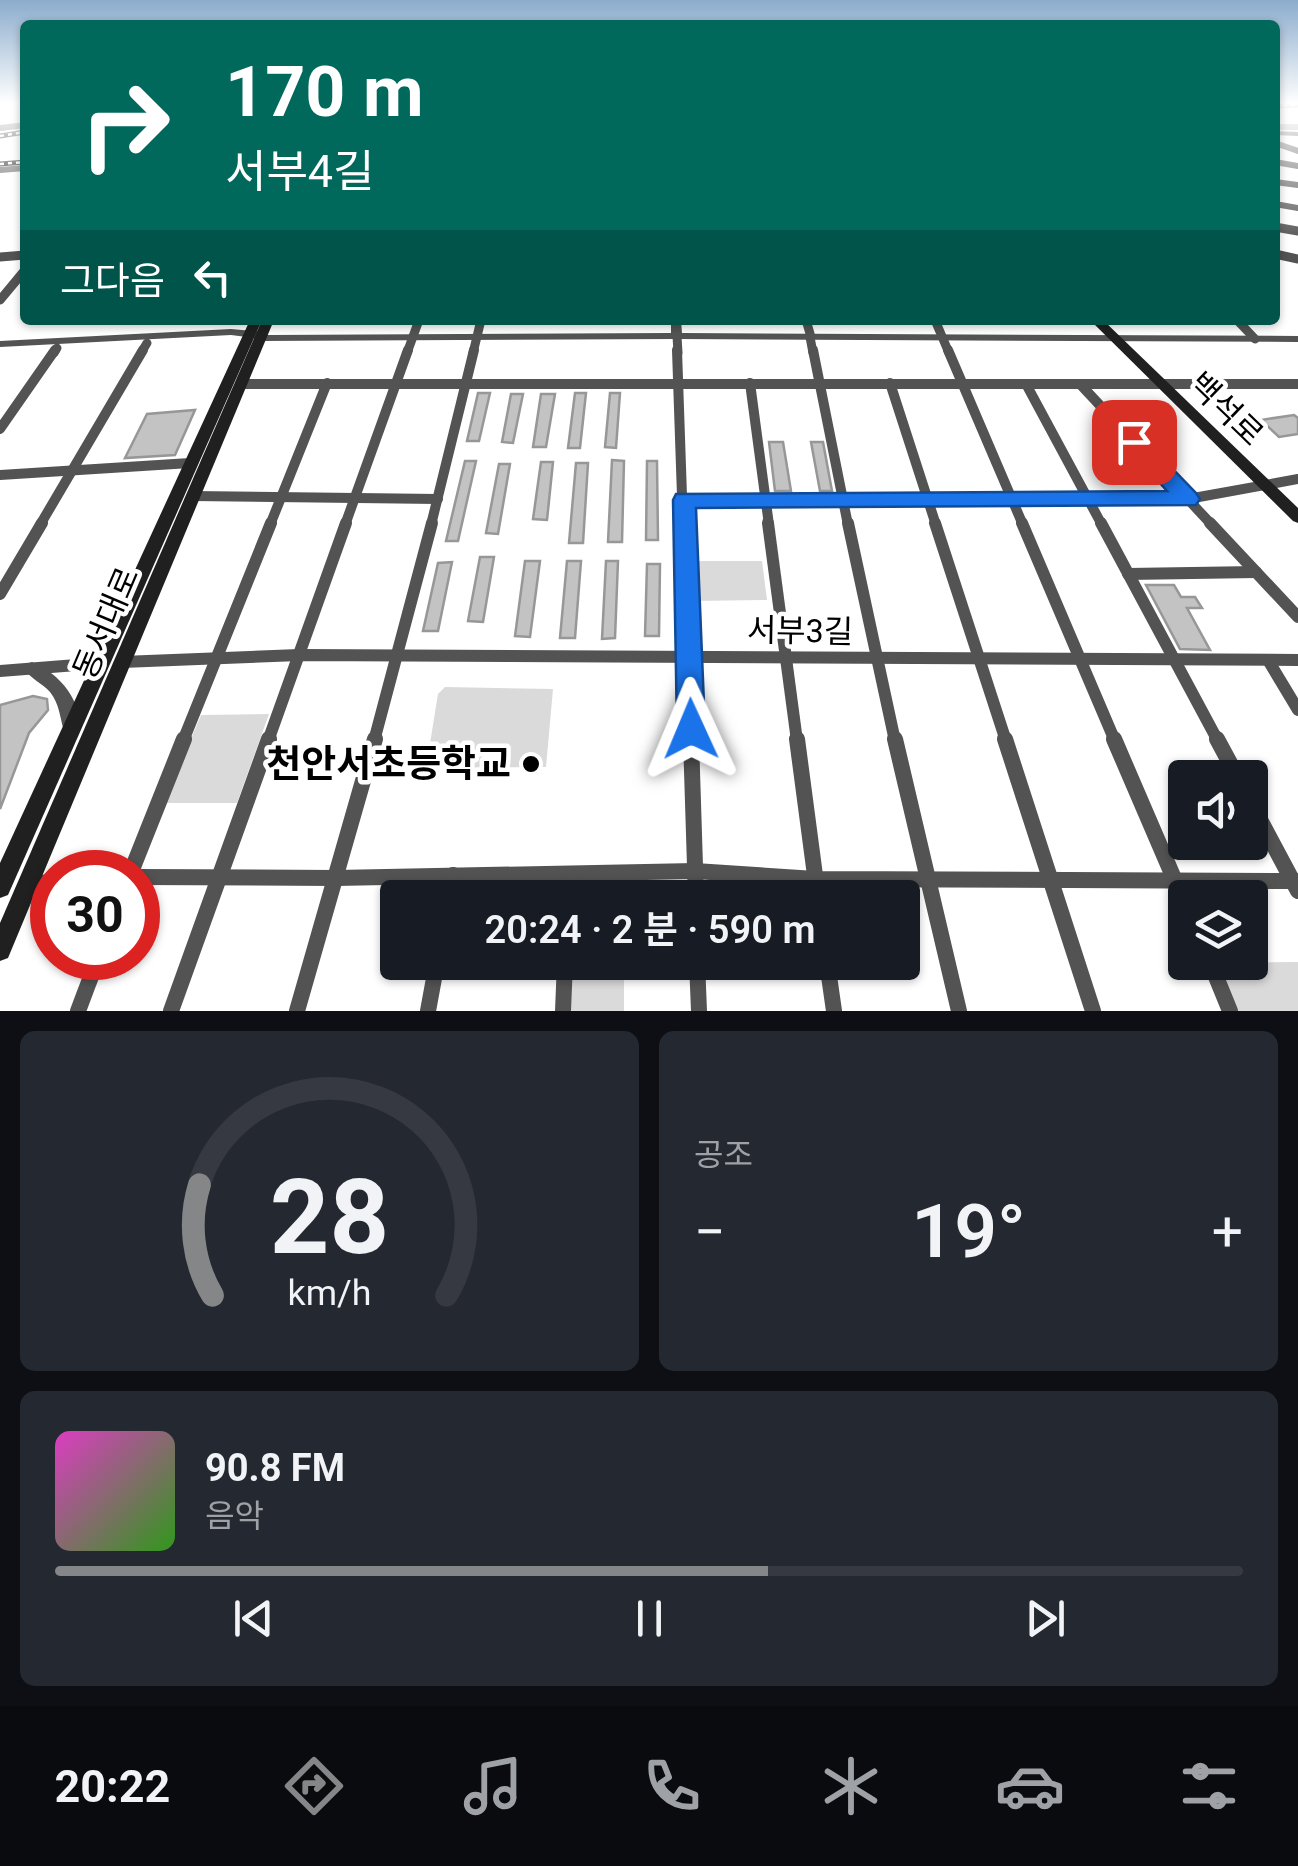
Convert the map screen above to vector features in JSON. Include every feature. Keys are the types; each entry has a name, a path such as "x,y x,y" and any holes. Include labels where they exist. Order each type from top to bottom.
{"main road":[{"name":"백석로","path":"1098,325 1298,517"},
{"name":"동서대로","path":"0,887 71,728 112,662 192,496 260,328"},
{"name":"동서대로","path":"0,950 190,463 260,328"}],"street":[{"path":"0,300 20,276"},
{"path":"171,1011 417,325"},
{"path":"297,1011 399,656 469,384 480,325"},
{"path":"676,325 695,880"},
{"path":"807,325 876,660 959,1011"},
{"path":"936,325 1175,880"},
{"path":"1241,325 1255,339"},
{"path":"0,347 147,343 260,328"},
{"path":"0,347 260,328 413,338 1298,339"},
{"path":"0,594 147,343"},
{"path":"0,430 57,348"},
{"path":"141,850 328,383"},
{"path":"750,383 815,879"},
{"path":"890,383 1093,1011"},
{"path":"240,384 1298,384"},
{"path":"1026,384 1229,760"},
{"path":"1080,384 1298,617"},
{"path":"0,474 190,463"},
{"path":"684,500 1188,499 1298,479"},
{"path":"192,496 438,500"},
{"path":"1128,574 1256,572"},
{"name":"서부3길","path":"0,671 112,662 300,655 1298,660"},
{"path":"1268,660 1298,710"},
{"path":"32,669 64,694 71,728"},
{"path":"1268,834 1296,885 1268,885"},
{"path":"160,877 695,871 815,879 1168,883"},
{"path":"570,880 571,874"},
{"path":"452,880 453,875"},
{"path":"78,1011 90,980"},
{"path":"428,1011 434,980"},
{"path":"562,1011 565,980"},
{"path":"697,980 698,1011"},
{"path":"830,980 834,1011"},
{"path":"1217,980 1230,1011"}],"shaded area":[{"path":"689,561 762,561 767,600 691,601"},
{"path":"445,687 553,689 546,767 426,768 438,694"},
{"path":"269,714 237,803 164,803 201,715"},
{"path":"1268,962 1298,962 1298,1011 1236,1011 1223,980 1268,980"},
{"path":"570,980 624,980 624,1011 569,1011"}],"building":[{"path":"478,393 490,393 479,441 467,441"},
{"path":"575,393 586,393 580,448 568,448"},
{"path":"610,393 620,393 616,448 605,447"},
{"path":"511,394 523,394 513,443 502,442"},
{"path":"541,394 555,394 546,447 533,447"},
{"path":"195,410 175,455 125,458 147,414"},
{"path":"1294,415 1298,418 1298,434 1279,437 1261,420"},
{"path":"769,442 783,442 791,491 775,491"},
{"path":"811,442 823,442 832,491 820,491"},
{"path":"612,460 624,461 622,542 608,542"},
{"path":"465,461 476,461 458,541 446,541"},
{"path":"647,461 657,461 658,540 646,540"},
{"path":"541,462 553,462 547,520 533,519"},
{"path":"576,463 588,463 583,543 569,543"},
{"path":"499,464 510,464 498,534 486,533"},
{"path":"480,557 494,557 483,622 468,621"},
{"path":"525,561 540,561 530,637 515,636"},
{"path":"567,561 581,561 575,638 560,638"},
{"path":"606,561 618,561 615,638 602,639"},
{"path":"452,562 438,631 423,631 438,563"},
{"path":"647,564 660,564 659,636 645,636"},
{"path":"1146,585 1174,585 1181,597 1195,597 1202,608 1187,608 1210,650 1180,649"},
{"path":"33,696 47,699 48,710 29,733 0,809 0,705"}],"railway":[{"path":"0,164 20,162"}],"place":[{"name":"천안서초등학교","path":"531,764"}],"route":[{"path":"691,729 684,500 1188,499 1134,442"}]}
